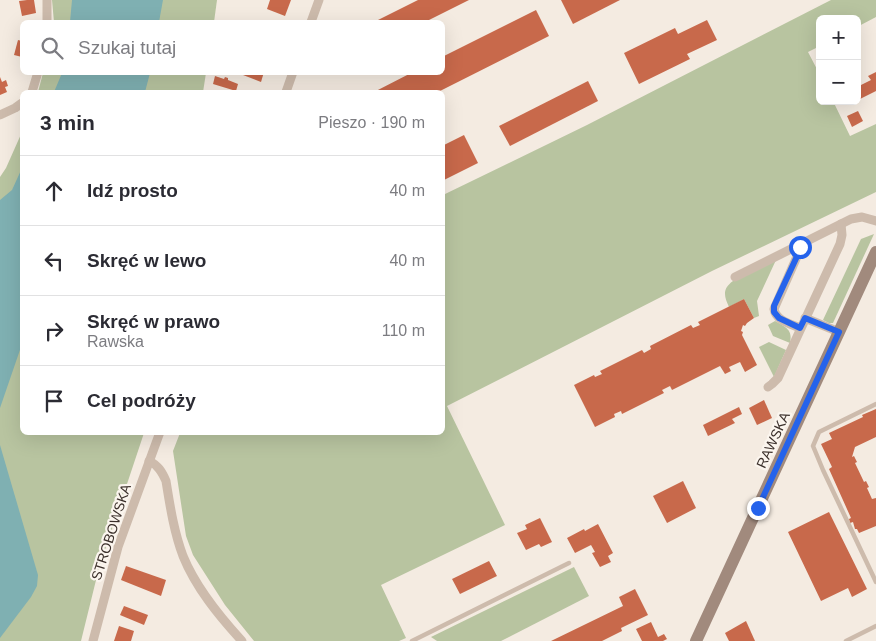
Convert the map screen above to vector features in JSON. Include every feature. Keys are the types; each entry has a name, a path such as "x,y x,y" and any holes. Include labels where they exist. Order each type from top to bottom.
{"street":[{"path":"47,0 47,20"},
{"path":"312,20 319,0"},
{"path":"33,90 37,75"},
{"path":"287,90 292,75"},
{"path":"0,116 20,104"},
{"path":"735,276 858,217 866,217 876,221"},
{"path":"768,387 776,382 778,378 841,240 843,230 841,224"},
{"path":"800,244 799,252 774,309 777,317 800,328"},
{"name":"RAWSKA","path":"696,641 876,252"},
{"path":"805,318 839,332"},
{"name":"STROBOWSKA","path":"93,641 118,547 159,435"},
{"path":"149,461 159,468 166,481 176,535 189,569 210,604 242,641"}],"lane":[{"path":"876,404 819,432 813,446 876,582"},
{"path":"412,641 569,563"},
{"path":"846,641 876,626"}],"green space":[{"path":"52,0 217,0 214,20 54,20"},
{"path":"831,0 876,0 876,17 861,25 861,15 816,15 816,48 808,52 816,67 816,105 835,105 850,136 876,124 876,192 712,271 447,406 505,525 381,585 406,638 399,641 254,641 225,605 193,555 186,536 173,451 179,435 445,435 445,194 587,125"},
{"path":"42,75 206,75 203,90 39,90"},
{"path":"20,136 20,435 143,435 99,568 81,641 0,641 0,177"},
{"path":"874,234 833,323 823,320 861,239"},
{"path":"776,260 757,301 759,316 754,318 744,299 729,307 725,293 729,284"},
{"path":"775,321 788,329 791,339 790,343 773,336 768,325"},
{"path":"769,342 786,350 774,377 759,347"},
{"path":"574,567 589,596 501,641 437,641 431,637"}],"water":[{"path":"72,0 163,0 159,20 70,20"},
{"path":"61,75 149,75 146,90 55,90"},
{"path":"20,172 20,350 0,408 0,200 12,190"},
{"path":"0,445 38,575 37,586 31,597 0,638"}],"building":[{"path":"34,0 36,13 22,16 19,1"},
{"path":"270,0 291,0 285,16 267,9"},
{"path":"418,0 469,0 429,20 378,20"},
{"path":"561,0 620,0 573,24"},
{"path":"536,10 549,36 442,90 378,90 407,75 445,75 445,56"},
{"path":"707,20 717,40 687,54 690,59 639,84 624,53 675,28 678,34"},
{"path":"18,40 20,40 20,56 14,55"},
{"path":"876,72 876,91 861,98 861,85 871,80 868,76"},
{"path":"243,75 263,75 261,82"},
{"path":"215,76 224,79 225,77 228,78 228,80 238,84 236,90 233,90 213,84"},
{"path":"0,77 2,82 6,80 8,86 5,87 7,92 0,95"},
{"path":"588,81 598,101 510,146 499,126"},
{"path":"858,111 863,121 852,127 847,116"},
{"path":"464,135 478,163 445,180 445,144"},
{"path":"744,299 754,318 745,326 743,325 741,331 757,365 745,372 740,362 729,367 731,371 725,374 720,366 672,390 670,386 662,390 664,393 622,414 621,411 614,414 615,417 595,427 574,385 594,375 595,377 602,374 600,371 642,350 644,353 651,349 650,346 691,325 693,328 700,325 698,322"},
{"path":"764,400 772,418 757,425 749,408"},
{"path":"739,407 742,414 732,419 735,423 708,436 703,425"},
{"path":"876,409 876,437 855,447 852,457 854,456 857,462 855,463 864,482 866,481 869,487 867,488 872,499 876,498 876,526 859,533 855,529 853,522 850,523 849,519 851,518 829,469 832,467 821,444 832,439 829,433"},
{"path":"683,481 696,508 667,523 653,496"},
{"path":"829,512 867,589 852,597 848,588 821,601 788,532"},
{"path":"540,518 552,542 541,547 539,544 526,550 517,533 527,529 525,525"},
{"path":"598,524 613,553 608,556 611,562 600,567 592,553 595,552 591,545 575,553 567,538"},
{"path":"489,561 497,576 460,594 452,579"},
{"path":"126,566 166,580 161,596 121,580"},
{"path":"635,589 648,615 621,628 622,631 602,641 551,641 623,606 619,597"},
{"path":"124,606 148,615 144,625 120,615"},
{"path":"746,621 755,641 729,641 725,633"},
{"path":"651,622 658,637 664,634 667,639 663,641 642,641 636,629"},
{"path":"119,626 134,631 131,641 114,641"}],"route":[{"path":"758,508 839,332 805,318 800,328 775,315 774,306 800,247"}]}
